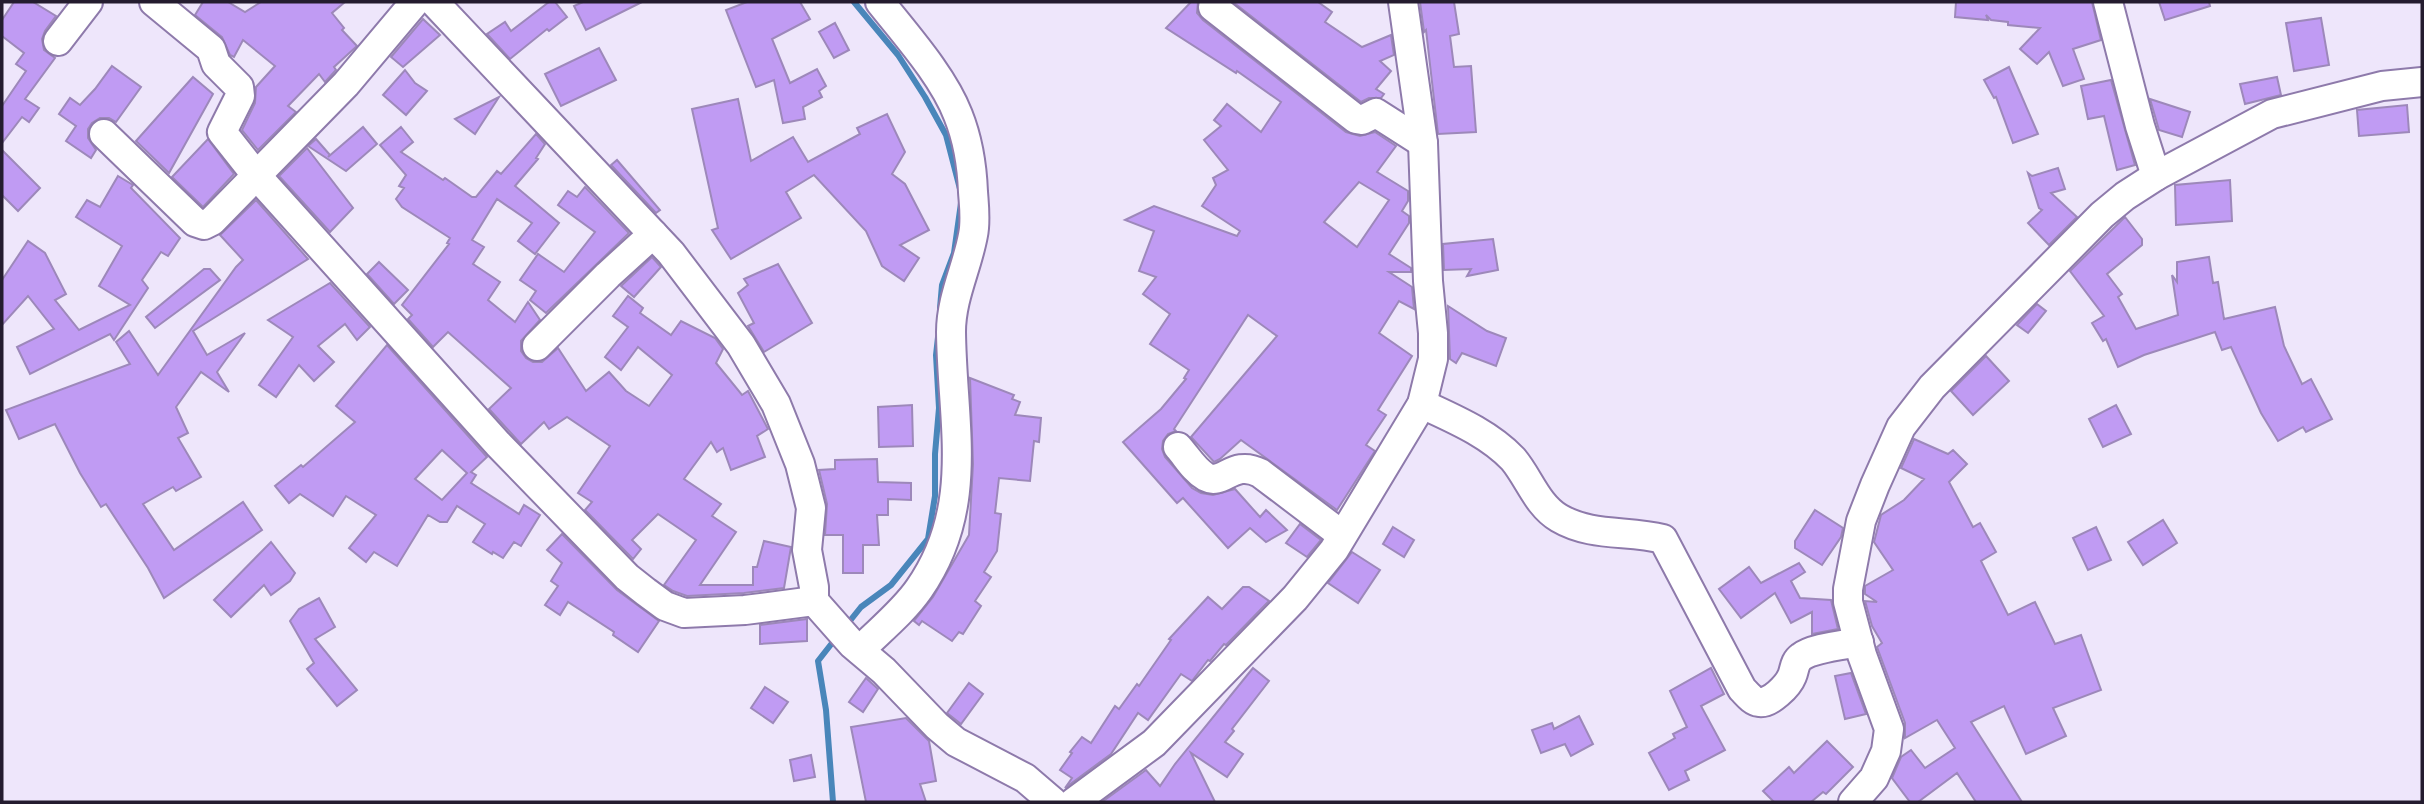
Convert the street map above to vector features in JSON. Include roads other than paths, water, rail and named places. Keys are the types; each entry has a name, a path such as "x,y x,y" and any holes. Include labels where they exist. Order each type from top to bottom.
{"street":[{"path":"58,41 88,2"},
{"path":"154,2 211,49 216,64 239,86 240,96 222,132 256,175 498,444 627,577 664,606 684,613 818,605"},
{"path":"104,134 195,222 204,225 212,221 346,84 415,2"},
{"path":"434,2 671,253 741,345 776,404 800,464 811,508 807,550 818,605 856,647 937,726 956,741 1025,778 1053,802"},
{"path":"856,647 917,592 935,562 954,509 958,477 951,331 954,296 973,234 974,217 972,162 958,113 929,65 880,2"},
{"path":"1074,802 1154,743 1295,598 1334,550 1422,404 1433,359 1423,143 1403,2"},
{"path":"2108,2 2140,126 2156,176"},
{"path":"1213,6 1356,119 1362,120 1376,113 1423,143"},
{"path":"1853,802 1874,778 1886,751 1889,729 1859,642 1848,603 1848,589 1861,521 1901,427 1932,387 2125,195 2272,114 2382,86 2422,82"},
{"path":"537,346 653,234"},
{"path":"1422,404 1468,426 1497,444 1515,462 1542,502 1556,517 1580,528 1663,539 1742,689 1758,702 1764,702 1787,686 1795,663 1807,653 1859,642"},
{"path":"1178,447 1197,470 1209,479 1241,468 1260,472 1342,535"}],"waterway":[{"path":"854,2 898,55 925,97 946,135 960,189"},
{"path":"940,308 942,285 954,253 961,203"},
{"path":"845,627 861,607 891,585 928,539 935,496 939,408 936,355 938,337"},
{"path":"833,802 826,710 818,661 836,638"}]}
